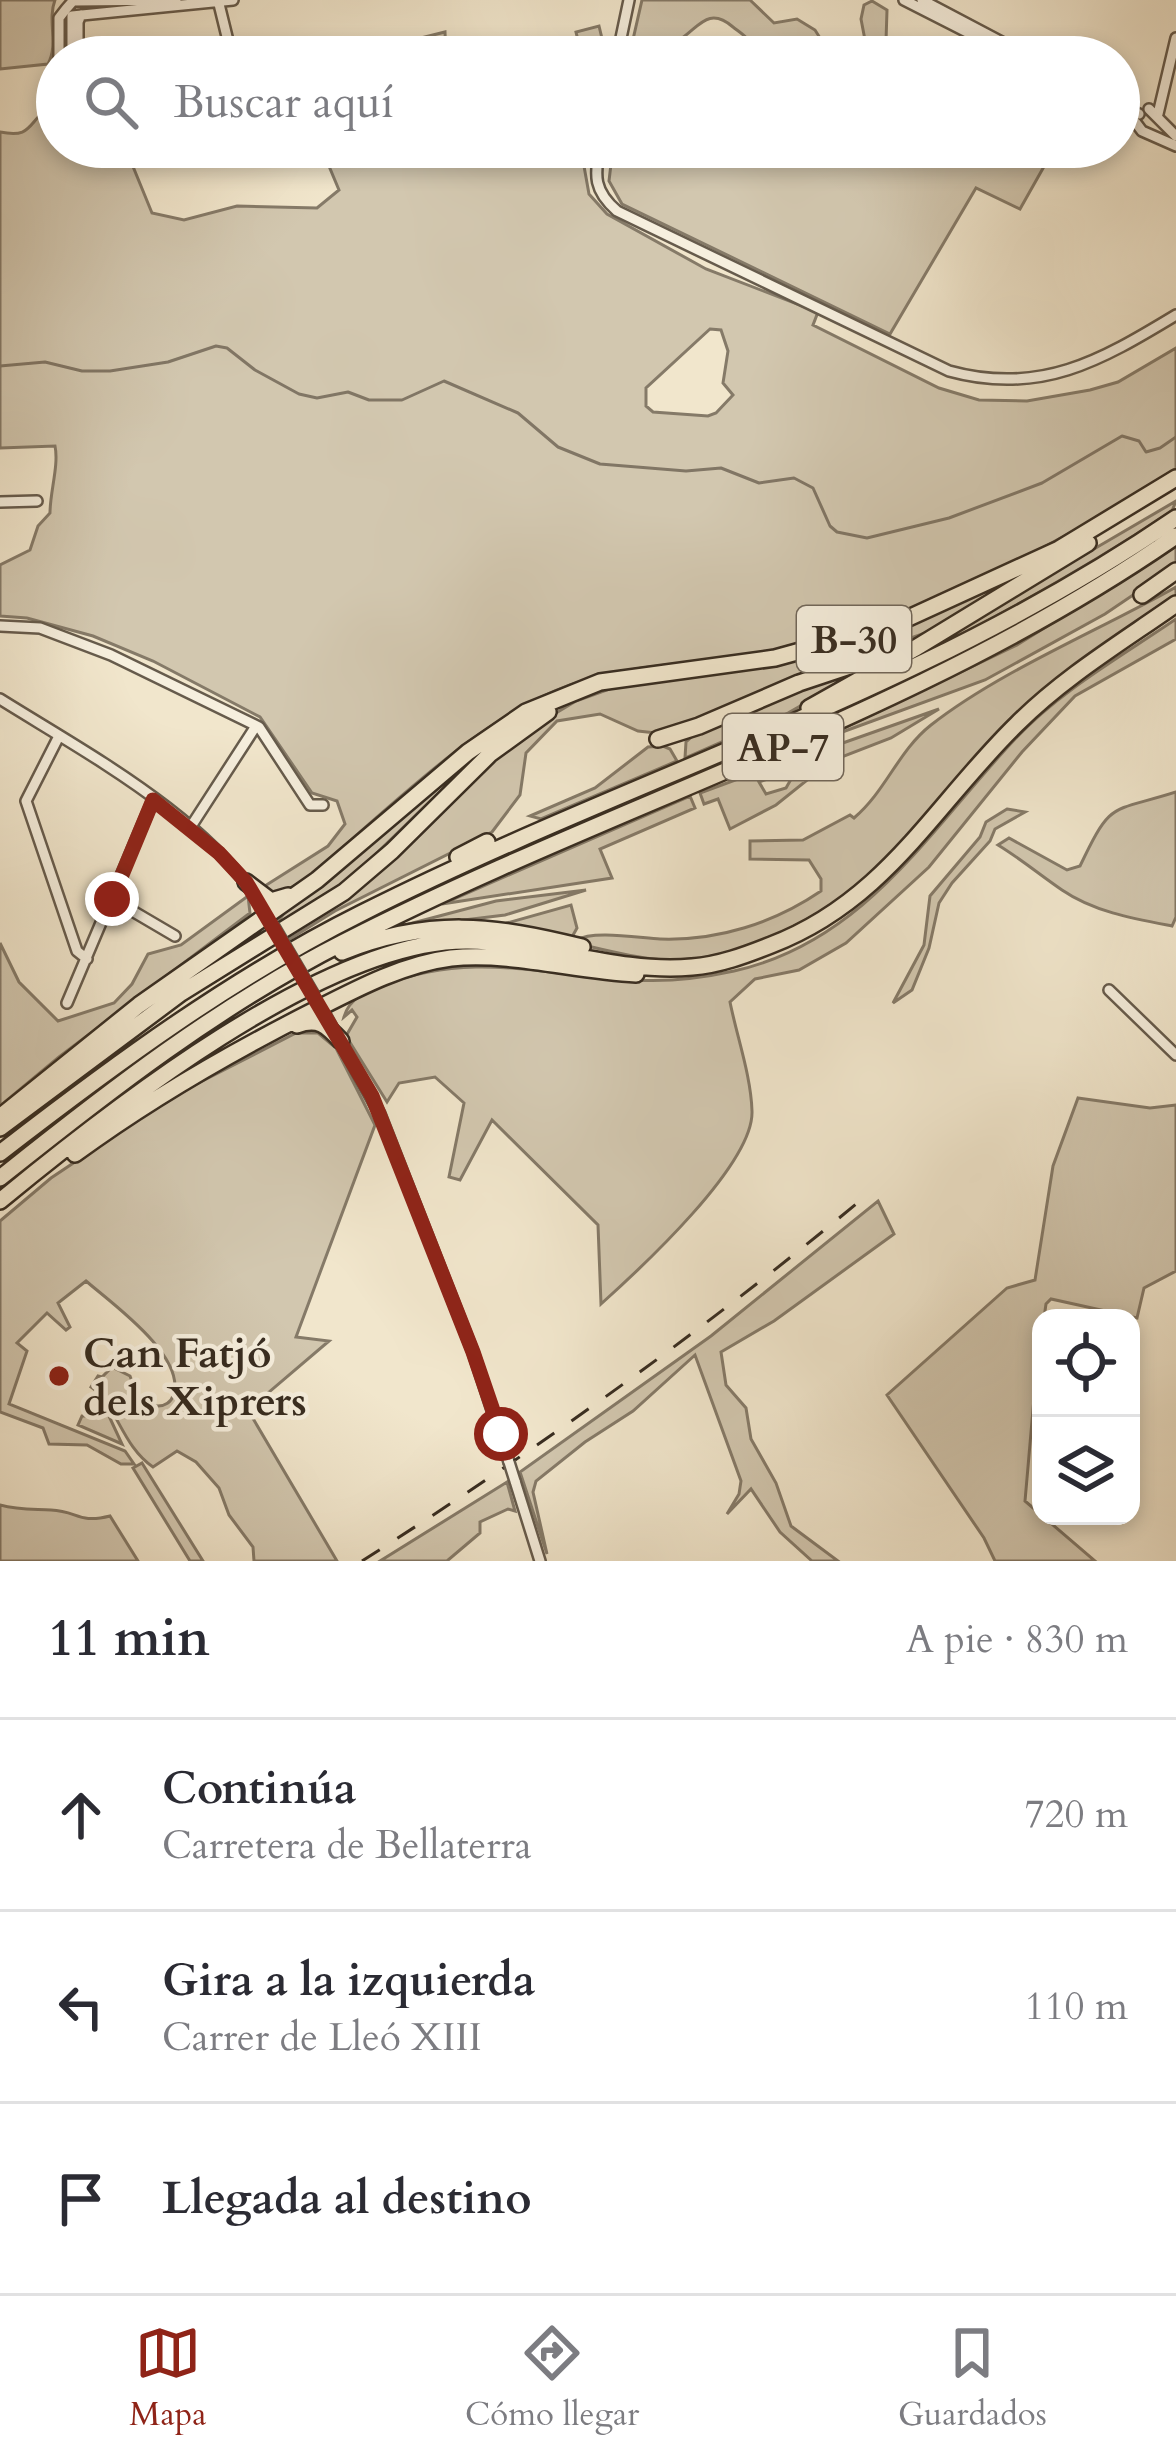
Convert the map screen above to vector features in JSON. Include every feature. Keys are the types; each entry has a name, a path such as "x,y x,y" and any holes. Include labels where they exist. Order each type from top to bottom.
{"highway":[{"path":"589,810 823,700 1051,568 1176,482"},
{"name":"B-30","path":"0,1128 181,993 344,892 522,728 591,691 670,671 790,655 891,626 1027,566 1176,482"},
{"name":"AP-7","path":"0,1153 200,1007 302,944 589,810 812,717 954,651 1076,584 1176,518"},
{"name":"AP-7","path":"0,1178 150,1060 237,1002 343,942 532,853 932,679 1056,613 1176,536"},
{"path":"1176,571 1144,596 1176,581"},
{"path":"0,1204 160,1096 308,1006 425,963 512,959 627,973 702,972 758,956 842,907 881,877 1021,720 1058,687 1176,603"},
{"path":"658,739 956,624"},
{"path":"0,1117 92,1041 246,928 279,914 469,752 526,712 599,682 670,671"},
{"path":"366,911 487,842"},
{"path":"247,884 268,900 278,901 317,880"},
{"path":"246,928 257,908 247,884"},
{"path":"150,1060 322,962 376,939 413,930 444,926 498,929 661,962 751,952"},
{"path":"0,1204 101,1122 205,1051 298,993 380,954 428,943 483,941 629,964 683,967 751,952 798,934"},
{"path":"341,1041 340,1009 368,986"},
{"path":"224,1058 317,1001"},
{"path":"255,1041 315,1020 341,1041"}],"street":[{"path":"72,36 69,13 73,1 176,0"},
{"path":"58,36 58,18 69,13 233,0"},
{"path":"621,36 629,0"},
{"path":"904,0 975,36"},
{"path":"922,0 990,36"},
{"path":"219,2 227,36"},
{"path":"77,36 78,22 86,12"},
{"path":"1176,38 1160,97 1148,116 1150,133 1176,146"},
{"path":"1140,114 1176,136"},
{"path":"596,168 597,188 617,211 949,371 976,378 1019,381 1057,374 1091,363 1176,315"},
{"path":"0,502 37,502"},
{"path":"0,626 40,628 111,655 256,726 269,738 310,805 323,805"},
{"path":"0,699 190,828 247,884 270,920 380,1114 484,1383 540,1561"},
{"path":"190,828 256,726"},
{"path":"59,736 26,801 77,951 87,959"},
{"path":"68,1004 153,800"},
{"path":"112,899 175,936"},
{"path":"1109,990 1176,1054"}],"shaded area":[{"path":"0,0 55,0 53,36 36,36 36,65 0,69"},
{"path":"642,0 750,0 774,23 797,19 819,36 744,36 714,18 684,36 634,36"},
{"path":"872,1 887,10 886,36 864,36 864,5"},
{"path":"599,26 601,36 577,36 576,32"},
{"path":"36,120 36,168 134,168 152,213 184,220 237,206 317,208 339,190 330,168 584,168 589,194 607,214 706,269 818,312 813,325 939,388 979,400 1027,401 1118,382 1176,348 1176,470 1036,551 889,617 786,648 596,677 535,700 465,744 306,879 278,895 260,889 328,846 345,824 337,801 312,793 260,717 153,661 93,636 27,618 0,616 0,565 30,550 38,526 50,513 56,462 55,446 0,448 0,132 23,132","holes":["710,329 721,330 728,351 723,383 733,395 716,413 653,412 646,406 646,388"]},
{"path":"611,168 1043,168 1020,209 976,188 890,334 622,204 609,181"},
{"path":"1176,501 1172,511 1055,583 853,690"},
{"path":"1176,546 1176,566 1105,614 985,680 815,742 1017,645"},
{"path":"1055,556 928,632 818,671 705,719 656,733 638,731 600,714 557,721 526,753 520,795 492,832 335,911 288,940 286,936 521,734 576,701 626,683 814,654"},
{"path":"1176,587 1176,595 1128,629 849,895 777,935 726,953 673,960 628,955 507,927 507,923 571,905 577,928 572,937 577,940 605,935 682,939 745,928 784,912 821,891 821,879 809,860 750,859 750,841 803,840 850,815 854,818 920,735 958,705"},
{"path":"1176,619 1176,639 1075,696 1022,752 929,867 846,943 799,970 755,979 730,1002 751,1098 748,1133 716,1186 692,1214 601,1304 598,1225 492,1120 460,1180 449,1177 464,1103 435,1077 399,1083 387,1102 346,1036 357,1017 352,1010 344,1017 354,1000 416,975 448,969 509,968 672,980 734,971 780,956 821,935 892,877 1052,704"},
{"path":"884,658 788,713 685,758 686,742 699,730"},
{"path":"939,709 891,738 812,773 789,762"},
{"path":"663,746 677,761 541,819 530,816 595,788 648,747"},
{"path":"479,748 481,752 351,878 279,925 285,912"},
{"path":"776,765 779,775 759,782 766,794 786,788 794,774 806,781 776,805 730,829 718,799 704,804 700,793"},
{"path":"1176,792 1176,917 1172,926 1087,904 998,845 1009,838 1067,870 1080,866 1099,829 1115,812"},
{"path":"690,796 695,808 600,849 612,878 442,904"},
{"path":"1007,809 1025,812 995,829 952,883 939,903 929,948 912,990 893,1003 924,945 930,896 980,837 986,822"},
{"path":"586,890 505,915 390,929 496,901"},
{"path":"248,896 250,913 0,1106 0,943 19,982 58,1021 114,1003 132,984 148,954 181,945"},
{"path":"296,1033 318,1033 336,1048 375,1125 296,1337 329,1341 248,1410 337,1561 254,1561 253,1547 229,1515 219,1488 196,1462 177,1451 153,1467 133,1448 91,1387 112,1367 130,1376 132,1398 161,1406 172,1398 175,1381 144,1332 86,1281 58,1303 70,1327 66,1330 47,1313 17,1343 27,1351 9,1404 125,1451 134,1464 121,1464 87,1445 49,1444 43,1428 0,1412 0,1221 51,1178 175,1095"},
{"path":"1078,1098 1150,1108 1176,1105 1176,1271 1144,1288 1139,1309 1096,1309 1051,1299 1045,1309 1032,1309 1032,1421 1025,1501 1032,1507 1032,1525 1053,1525 1095,1561 995,1561 887,1395 1007,1288 1035,1280 1053,1166"},
{"path":"878,1201 894,1234 774,1321 721,1352 726,1385 746,1408 751,1439 776,1483 791,1526 838,1561 812,1561 780,1532 751,1489 727,1514 741,1481 695,1355 633,1411 536,1481 533,1492 547,1554 520,1472 711,1336"},
{"path":"102,1401 122,1444 78,1425 82,1416 99,1416"},
{"path":"142,1463 203,1561 190,1561 133,1468"},
{"path":"507,1482 515,1511 508,1509 480,1522 480,1533 447,1561 380,1561"},
{"path":"0,1505 91,1519 110,1516 138,1561 0,1561"}],"waterway":[{"path":"0,366 45,362 82,371 110,371 168,362 216,346 227,348 299,394 317,398 348,392 369,400 402,400 444,381 518,413 558,447 600,464 686,471 721,468 759,483 794,478 813,488 837,532 867,538 949,518 1042,483 1122,436 1139,441 1146,452 1176,437"}],"railway":[{"path":"362,1561 620,1386 867,1195"}],"place":[{"name":"Can Fatjó dels Xiprers","path":"59,1376"}],"route":[{"path":"112,899 153,800 219,853 246,882 372,1096 501,1434"}]}
